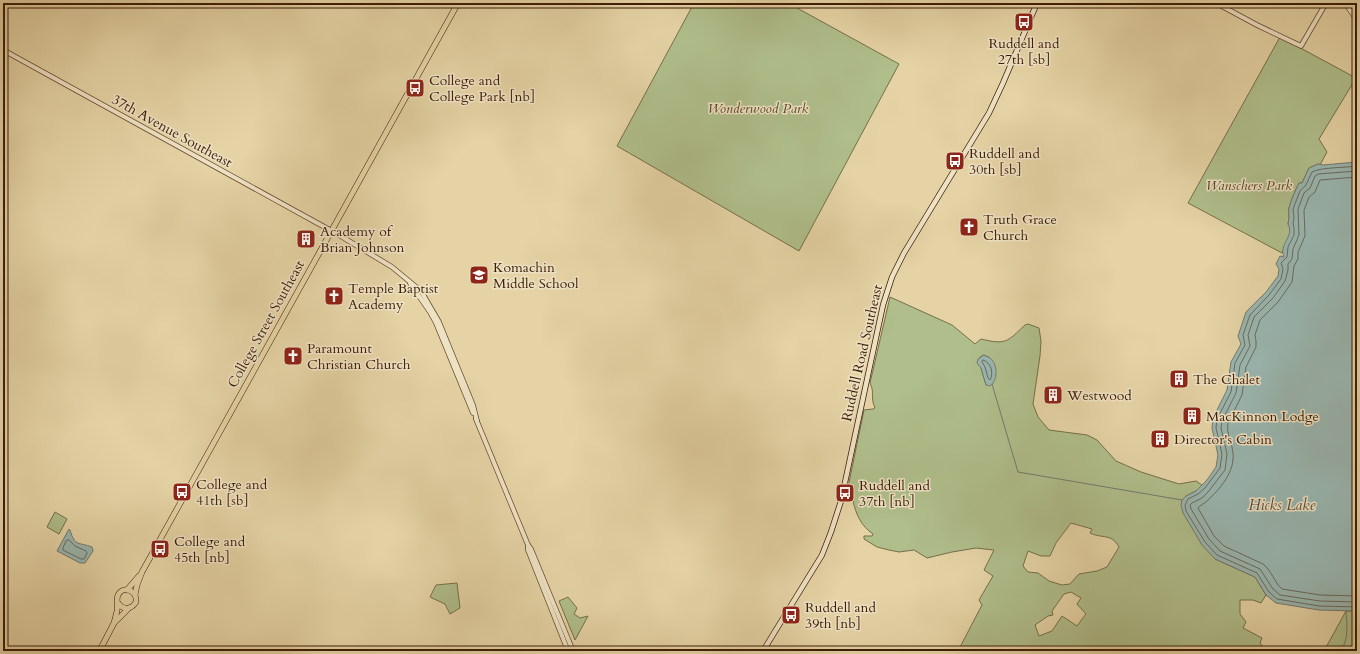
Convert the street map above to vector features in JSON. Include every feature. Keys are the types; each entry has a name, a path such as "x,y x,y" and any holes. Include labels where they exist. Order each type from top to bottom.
{"main road":[{"name":"College Street Southeast","path":"135,595 142,572 458,3"},
{"name":"Ruddell Road Southeast","path":"763,651 820,558 833,528 841,501 883,305 893,274 904,253 989,112 1037,3"},
{"name":"College Street Southeast","path":"127,590 142,572"},
{"path":"97,651 101,648 114,623 119,593 124,590 132,591 135,595 135,605 128,609 114,623"},
{"path":"118,603 122,608 128,609"}],"street":[{"path":"1216,3 1262,28 1301,46 1326,3"},
{"path":"1345,3 1357,20"},
{"name":"37th Avenue Southeast","path":"3,50 331,231 378,258 408,280 436,323 528,545"},
{"path":"528,545 528,550 568,651"},
{"path":"528,545 573,651"}],"green space":[{"name":"Wonderwood Park","path":"694,3 773,3 781,7 788,3 899,64 799,251 617,146"},
{"name":"Wanschers Park","path":"1280,37 1356,78 1319,139 1327,152 1320,165 1318,164 1309,168 1302,183 1299,183 1293,196 1289,210 1288,224 1290,227 1290,235 1282,253 1188,203"},
{"path":"890,297 952,325 975,344 981,339 996,342 1006,341 1028,324 1039,328 1041,341 1040,356 1033,404 1038,417 1049,430 1087,435 1097,440 1116,461 1141,472 1179,484 1196,481 1202,485 1196,491 1186,496 1215,559 1255,577 1266,595 1261,603 1253,600 1240,600 1240,614 1246,622 1243,628 1262,638 1260,643 1266,651 958,651 982,605 979,600 993,576 984,570 994,550 976,548 927,558 914,550 899,552 877,547 864,539 864,536 872,536 873,534 865,527 860,519 853,501 846,497 864,410 875,408 870,383","holes":["984,355 990,358 986,385 981,368 980,357","1071,523 1092,529 1090,533 1110,538 1119,547 1107,567 1097,571 1079,574 1070,584 1062,585 1049,581 1038,573 1028,572 1023,566 1028,551 1041,556 1050,556 1056,543","1071,592 1081,598 1077,604 1086,614 1077,626 1062,616 1052,631 1039,636 1035,625 1048,616 1053,615 1052,611 1064,594"]},
{"path":"55,512 67,519 59,534 47,527"},
{"path":"457,583 460,608 450,614 445,604 430,597 436,585"},
{"path":"568,597 577,608 574,614 580,618 588,616 575,640 559,601"},
{"path":"1346,611 1357,611 1357,651 1324,651"}],"water":[{"name":"Hicks Lake","path":"1357,162 1357,611 1319,610 1276,603 1266,595 1255,577 1215,559 1202,545 1183,513 1181,505 1182,500 1186,496 1196,491 1207,480 1216,467 1218,455 1212,428 1213,418 1227,390 1231,362 1241,344 1238,336 1246,312 1266,292 1278,276 1279,269 1276,264 1280,256 1284,257 1283,248 1290,228 1288,224 1289,208 1299,183 1302,183 1309,168 1318,164 1323,165"},
{"path":"984,355 993,361 996,368 996,377 993,384 990,386 986,385 981,368 977,363 978,359"},
{"path":"69,529 76,542 92,547 93,551 85,563 80,563 57,551"}],"waterway":[{"path":"992,384 1018,472 1182,500"},
{"path":"1341,651 1344,646 1346,636 1346,611"}],"place":[{"name":"Ruddell and 27th [sb]","path":"1024,22"},
{"name":"College and College Park [nb]","path":"415,88"},
{"name":"Ruddell and 30th [sb]","path":"955,161"},
{"name":"Truth Grace Church","path":"969,227"},
{"name":"Academy of Brian Johnson","path":"306,239"},
{"name":"Komachin Middle School","path":"479,275"},
{"name":"Temple Baptist Academy","path":"334,296"},
{"name":"Paramount Christian Church","path":"293,356"},
{"name":"The Chalet","path":"1179,379"},
{"name":"Westwood","path":"1053,395"},
{"name":"MacKinnon Lodge","path":"1192,416"},
{"name":"Director's Cabin","path":"1160,439"},
{"name":"College and 41th [sb]","path":"182,492"},
{"name":"Ruddell and 37th [nb]","path":"845,493"},
{"name":"College and 45th [nb]","path":"160,549"},
{"name":"Ruddell and 39th [nb]","path":"791,615"}]}
